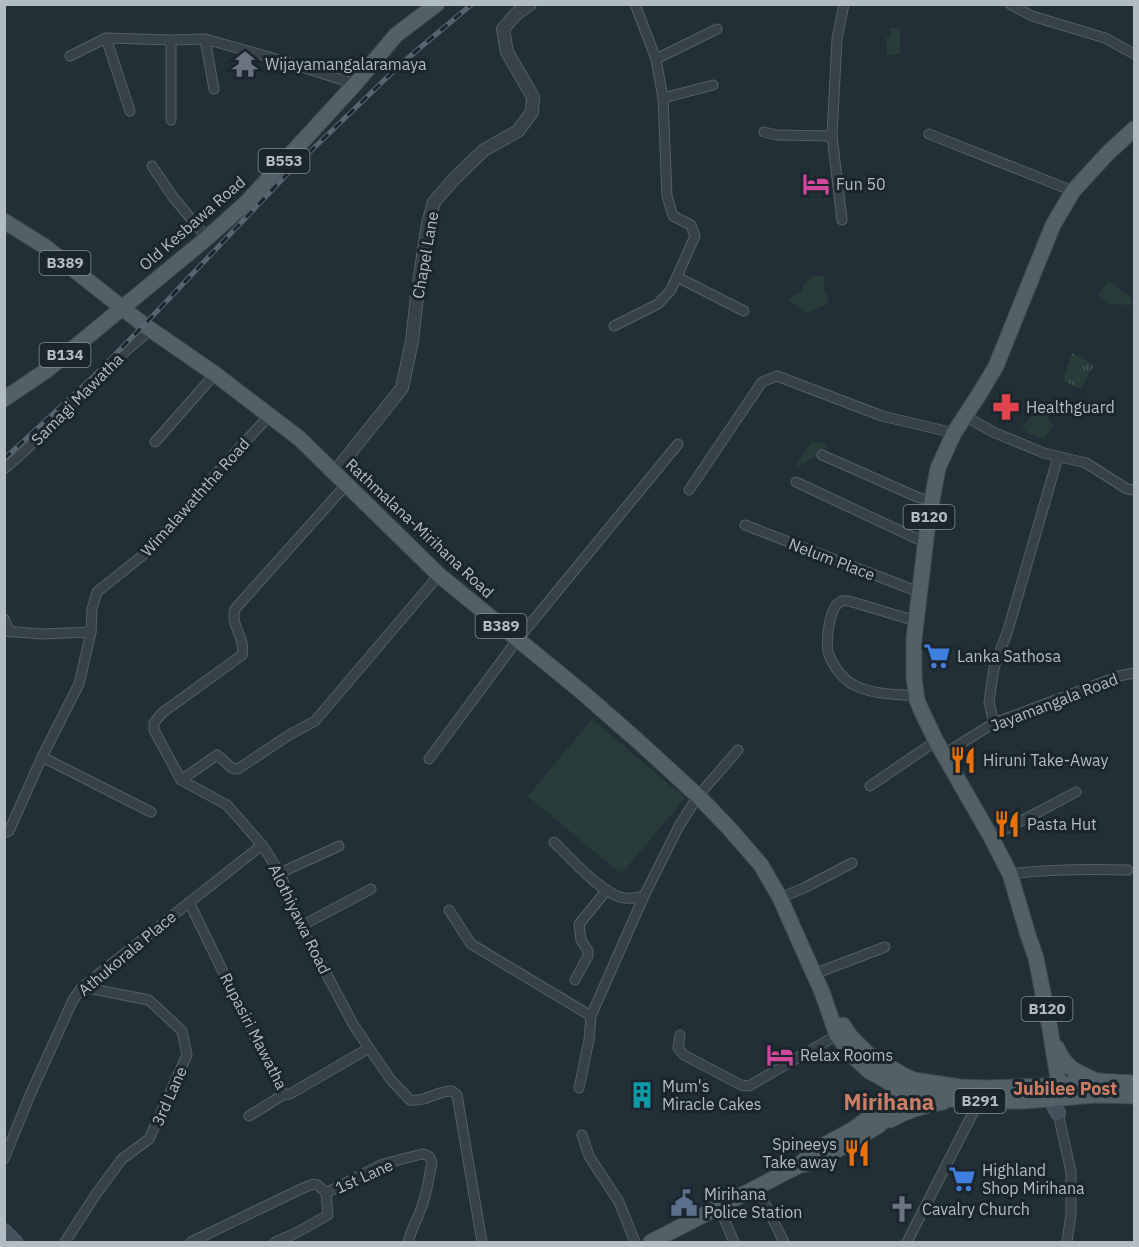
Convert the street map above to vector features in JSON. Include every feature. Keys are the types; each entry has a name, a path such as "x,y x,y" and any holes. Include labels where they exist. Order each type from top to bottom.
{"main road":[{"name":"Old Kesbawa Road","path":"4,399 47,370 207,238 248,201 355,84 396,35 437,4"},
{"name":"B120","path":"1054,1091 1052,1038 1036,958 1010,874 922,712 916,696 914,639 931,501 938,468 954,433 996,366 1053,225 1073,191 1134,129"},
{"name":"B389","path":"4,221 44,246 122,308"},
{"name":"Rathmalana-Mirihana Road","path":"122,308 215,374 300,439 439,575 638,741 698,796 761,865 780,898 814,974 837,1035 853,1056 870,1071 906,1084"},
{"name":"B120","path":"1028,935 1028,958 1058,1113"},
{"name":"Rathmalana-Mirihana Road","path":"822,992 838,1019 856,1042 906,1084"},
{"path":"1052,1038 1061,1059 1067,1066 1097,1081"},
{"path":"1054,1091 1097,1081 1134,1083"},
{"path":"878,1126 906,1084"},
{"path":"798,1166 815,1150 852,1130 877,1112 906,1084"},
{"name":"B291","path":"906,1084 1054,1091"},
{"name":"B291","path":"906,1084 955,1100 1025,1101 1054,1091"},
{"path":"1054,1091 1134,1096"},
{"path":"651,1242 798,1166 820,1160 904,1112 955,1100"},
{"path":"4,1231 15,1242"}],"street":[{"name":"Chapel Lane","path":"334,473 402,388 412,341 428,223 434,202 484,150 518,131 532,112 533,97 507,52 503,29 516,14 530,4"},
{"path":"614,326 658,304 671,290 695,236 691,225 673,216 667,196 663,98 656,59 635,4"},
{"path":"842,220 832,136 837,39 844,4"},
{"path":"1010,4 1032,16 1106,39 1134,54"},
{"path":"656,59 717,29"},
{"path":"70,56 106,38 205,39 355,84"},
{"path":"106,38 130,111"},
{"path":"205,39 214,89"},
{"path":"171,40 171,120"},
{"path":"663,98 713,85"},
{"path":"764,132 777,135 832,136"},
{"path":"929,134 1073,191"},
{"path":"152,166 173,197 207,238"},
{"path":"677,277 744,310"},
{"name":"Samagi Mawatha","path":"4,469 25,452 129,347 151,330"},
{"path":"155,442 215,374"},
{"path":"689,490 762,382 777,376 882,416 954,433"},
{"name":"Wimalawaththa Road","path":"4,832 9,831 42,757 80,684 91,632 92,609 97,592 147,552 270,415"},
{"path":"965,416 993,432 1044,453 1086,463 1126,489 1134,490"},
{"path":"429,759 518,639 678,444"},
{"path":"822,455 931,501"},
{"path":"994,723 989,702 994,668 1008,630 1058,457"},
{"path":"796,482 926,543"},
{"path":"346,485 235,609 234,623 241,636 242,655 162,713 154,723 154,730 182,780 217,755 232,768 238,769 289,735 315,721 439,575"},
{"name":"Nelum Place","path":"745,525 919,592"},
{"path":"916,621 849,601 842,601 837,603 828,629 828,653 838,670 852,683 870,691 916,696"},
{"path":"4,619 7,631 42,634 91,632"},
{"name":"Jayamangala Road","path":"870,786 940,747 994,723 1111,679 1134,673"},
{"path":"579,1088 589,1040 591,1017 644,896 679,826 698,796 738,750"},
{"path":"42,757 151,812"},
{"name":"Alothiyawa Road","path":"182,780 227,805 262,845 280,873 301,926 369,1048"},
{"path":"991,837 1076,792"},
{"path":"554,842 584,871 617,897 627,899 644,896"},
{"name":"Athukorala Place","path":"4,1159 73,999 82,987 262,845"},
{"path":"280,873 339,846"},
{"path":"780,898 852,863"},
{"path":"1010,874 1089,869 1128,870"},
{"path":"301,926 371,889"},
{"path":"575,980 588,956 579,932 579,924 606,890"},
{"name":"Rupasiri Mawatha","path":"189,902 283,1095 290,1094 369,1048"},
{"path":"449,910 471,944 591,1017"},
{"path":"814,974 885,947"},
{"name":"3rd Lane","path":"65,1242 122,1159 149,1139 187,1056 182,1031 149,1000 82,987"},
{"path":"680,1035 678,1048 684,1055 741,1085 749,1086 837,1035"},
{"path":"369,1048 391,1080 410,1100 423,1101 443,1091 452,1091 457,1095 482,1242"},
{"path":"249,1116 283,1095"},
{"path":"907,1242 979,1101"},
{"path":"1058,1113 1071,1172 1071,1214 1067,1242"},
{"path":"582,1135 589,1156 619,1202 635,1242"},
{"name":"1st Lane","path":"275,1242 328,1215 326,1193 383,1164 422,1154 428,1155 432,1163 423,1204 408,1242"},
{"path":"191,1242 308,1186 318,1184 326,1193"},
{"path":"757,1188 784,1242"},
{"path":"719,1207 734,1242"}],"green space":[{"path":"890,28 900,28 900,54 887,56 886,38 891,37"},
{"path":"812,276 824,276 824,290 829,303 807,313 788,299 801,291"},
{"path":"1108,280 1130,297 1133,305 1109,304 1098,296"},
{"path":"1072,353 1094,365 1080,389 1063,380"},
{"path":"1045,412 1053,426 1044,439 1029,434 1022,427 1032,416"},
{"path":"812,441 828,444 818,454 795,467"},
{"path":"592,719 685,798 621,874 528,796"}],"railway":[{"path":"4,459 94,376 290,171 402,63 472,4"}],"place":[{"name":"Wijayamangalaramaya","path":"245,64"},
{"name":"Fun 50","path":"816,184"},
{"name":"Healthguard","path":"1006,407"},
{"name":"Lanka Sathosa","path":"937,656"},
{"name":"Hiruni Take-Away","path":"963,760"},
{"name":"Pasta Hut","path":"1007,824"},
{"name":"Relax Rooms","path":"780,1055"},
{"name":"Mum's Miracle Cakes","path":"642,1095"},
{"name":"Spineeys Take away","path":"857,1153"},
{"name":"Highland Shop Mirihana","path":"962,1179"},
{"name":"Mirihana Police Station","path":"684,1203"},
{"name":"Cavalry Church","path":"902,1209"}],"district":[{"name":"Jubilee Post","path":"1065,1089"},
{"name":"Mirihana","path":"889,1102"}]}
